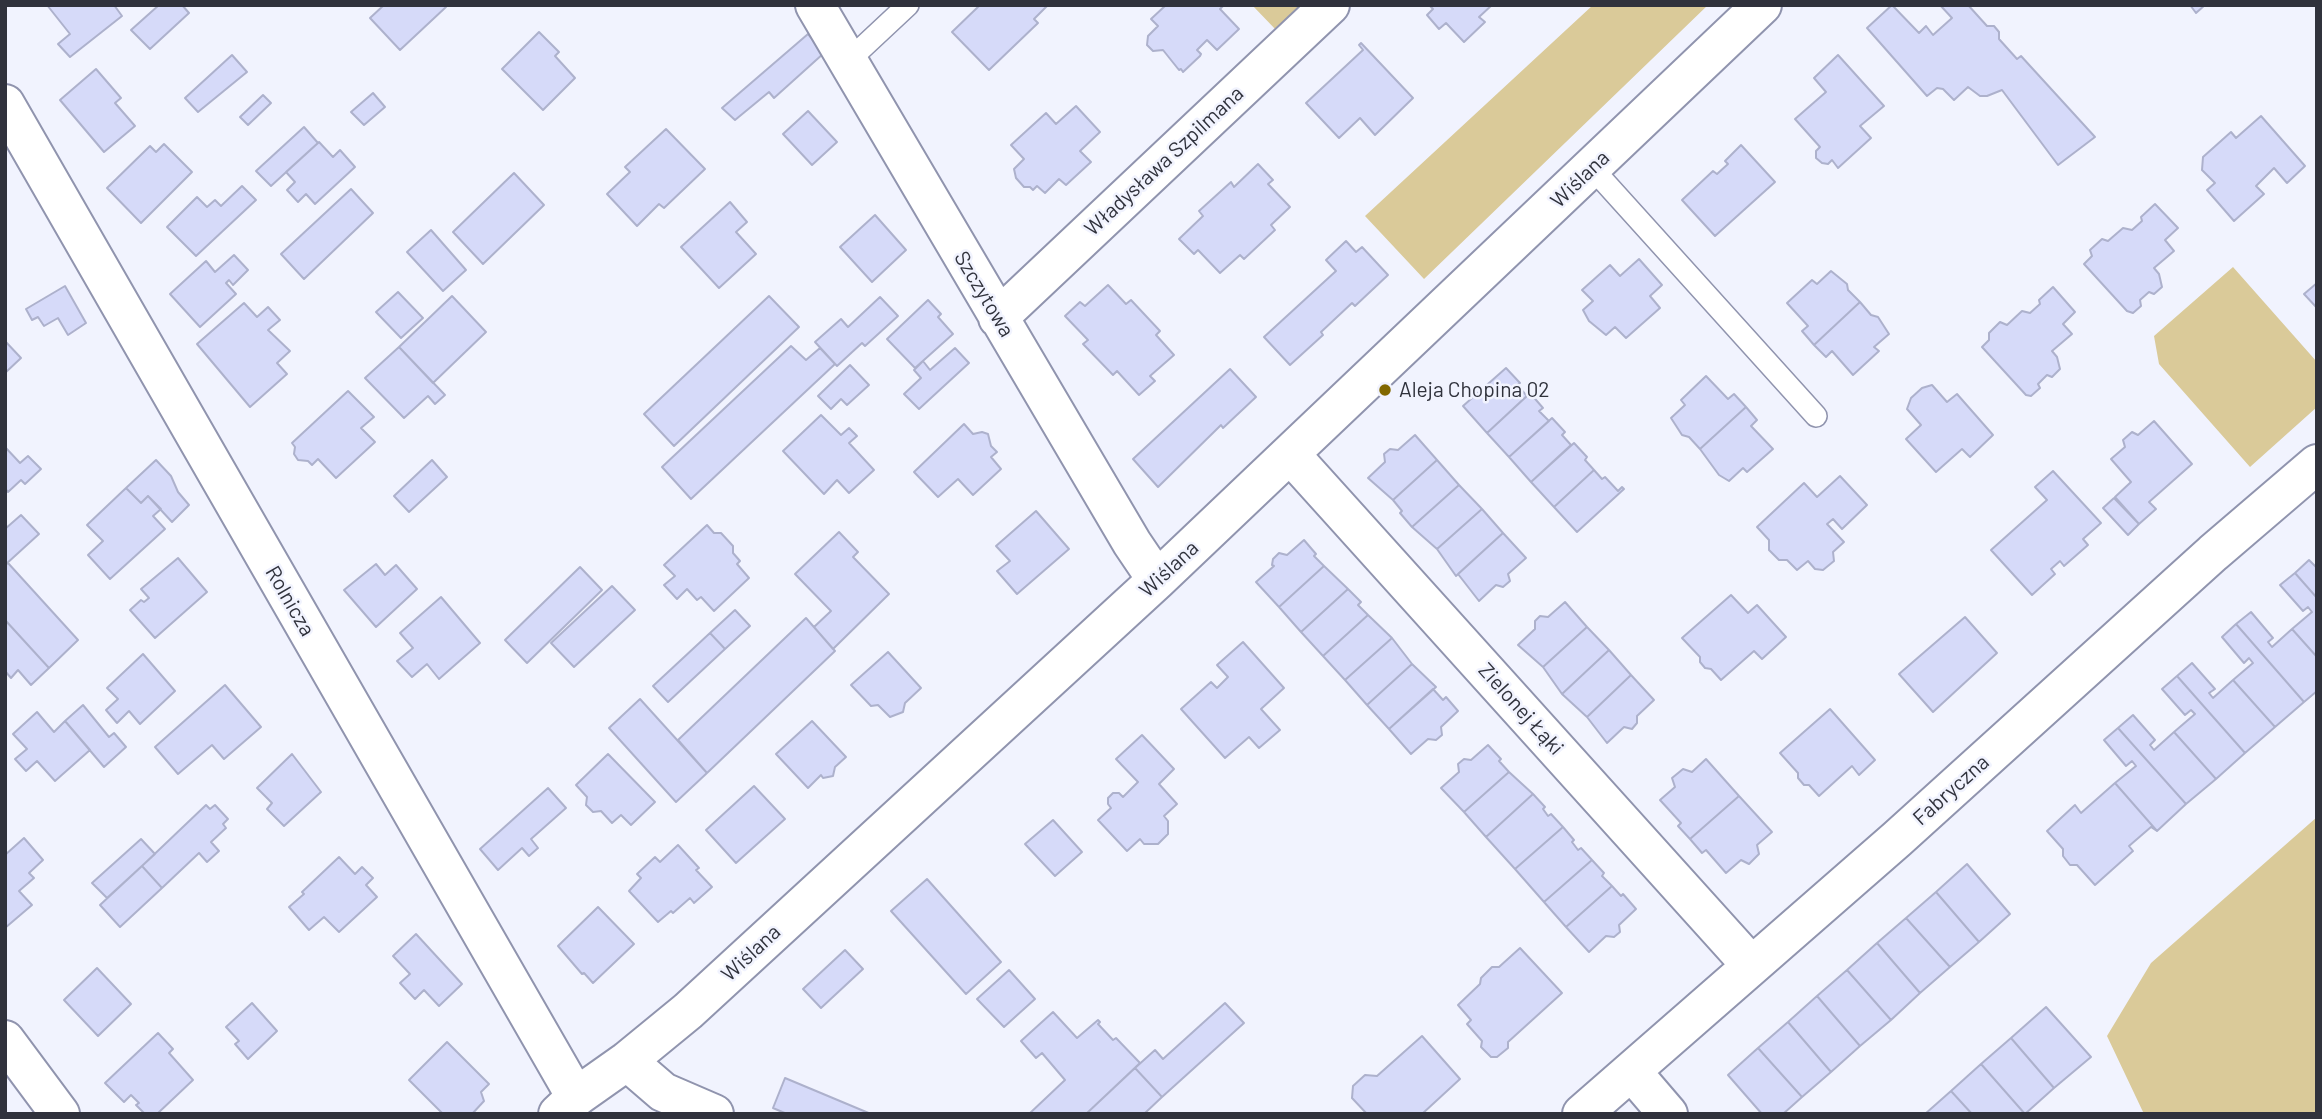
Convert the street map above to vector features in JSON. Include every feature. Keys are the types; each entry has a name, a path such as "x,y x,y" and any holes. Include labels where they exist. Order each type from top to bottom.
{"street":[{"name":"Szczytowa","path":"815,5 998,318 1132,543 1157,580"},
{"name":"Władysława Szpilmana","path":"998,318 1330,5"},
{"name":"Wiślana","path":"567,1105 688,1011 1157,580 1762,5"},
{"name":"Rolnicza","path":"5,104 567,1105"},
{"name":"Zielonej Łąki","path":"1290,454 1729,937 1751,965"},
{"name":"Fabryczna","path":"1582,1114 1897,839 2213,553 2317,464"},
{"path":"5,1040 60,1114"},
{"path":"627,1061 663,1092 713,1114"},
{"path":"1632,1072 1668,1114"}],"lane":[{"path":"847,62 908,5"},
{"path":"1592,168 1816,416"}],"shaded area":[{"path":"1252,5 1304,5 1277,31"},
{"path":"1593,5 1708,5 1424,279 1365,216"},
{"path":"2233,267 2317,362 2317,407 2250,467 2159,364 2154,336"},
{"path":"2317,817 2317,1114 2144,1114 2107,1036 2151,963"}],"building":[{"path":"47,5 114,5 122,16 70,57 58,44 70,34"},
{"path":"159,5 182,5 189,13 150,49 131,30"},
{"path":"384,5 446,7 400,50 370,18"},
{"path":"980,5 1048,5 1034,19 1038,23 989,70 952,32"},
{"path":"1166,5 1224,5 1220,9 1239,29 1217,50 1207,40 1197,50 1200,56 1183,72 1163,50 1153,51 1147,45 1148,36 1158,26 1151,19"},
{"path":"1429,5 1492,5 1479,17 1485,22 1464,42 1446,23 1439,29 1427,15 1433,9"},
{"path":"1892,5 1919,33 1926,26 1933,35 1952,18 1940,5 1968,5 1987,26 1994,26 1999,32 1999,39 2017,59 2021,56 2095,137 2058,165 2002,90 1980,96 1968,87 1954,100 1943,89 1937,88 1927,96 1867,28"},
{"path":"2190,5 2205,5 2196,13"},
{"path":"539,32 559,52 555,56 575,78 543,110 502,69"},
{"path":"808,34 824,53 774,98 769,92 735,120 722,108"},
{"path":"1361,43 1413,98 1375,135 1360,118 1339,138 1306,103 1363,50 1359,45"},
{"path":"232,55 247,72 198,112 185,98"},
{"path":"1838,55 1884,106 1860,126 1871,138 1838,168 1832,160 1828,164 1816,158 1816,151 1820,147 1795,119 1826,92 1814,78"},
{"path":"96,69 121,98 115,103 135,126 104,152 60,100"},
{"path":"373,93 385,107 364,125 351,112"},
{"path":"263,95 271,103 248,125 240,117"},
{"path":"1076,106 1100,132 1080,151 1091,162 1066,185 1059,179 1045,193 1037,186 1033,190 1024,187 1016,178 1014,169 1024,159 1011,145 1046,113 1056,124"},
{"path":"808,111 837,142 812,165 783,134"},
{"path":"2261,116 2305,166 2287,183 2274,168 2256,186 2264,194 2234,221 2207,190 2215,183 2202,170 2203,157 2231,132 2236,138"},
{"path":"304,127 318,143 271,186 256,171"},
{"path":"666,129 705,169 664,208 659,204 637,226 607,194 630,172 625,167"},
{"path":"319,142 333,157 340,150 355,167 315,204 306,194 298,202 287,190 295,182 286,172"},
{"path":"164,144 192,172 141,223 107,188 150,146 156,152"},
{"path":"1741,145 1775,182 1715,236 1682,200 1713,171 1717,174 1728,164 1725,161"},
{"path":"1258,164 1273,180 1268,184 1290,207 1271,225 1275,230 1244,259 1240,255 1220,273 1198,250 1194,254 1179,239 1203,216 1199,211 1231,182 1234,187"},
{"path":"514,173 544,205 483,264 453,232"},
{"path":"242,186 256,200 196,256 167,227 197,197 207,207 215,200 221,206"},
{"path":"351,189 373,213 304,279 281,254"},
{"path":"730,202 747,222 736,232 756,254 719,288 681,247"},
{"path":"2155,204 2178,228 2165,240 2174,251 2154,268 2159,274 2162,287 2154,294 2149,292 2140,300 2141,306 2133,313 2127,311 2084,264 2092,256 2090,250 2102,239 2108,241 2123,228 2132,230"},
{"path":"875,215 906,250 872,282 840,247"},
{"path":"431,230 466,270 443,291 407,252"},
{"path":"1346,241 1356,252 1362,247 1388,275 1355,306 1352,303 1321,332 1323,335 1290,365 1264,337 1336,271 1326,260"},
{"path":"234,255 248,270 233,285 229,280 226,283 236,294 200,327 170,294 206,261 215,272"},
{"path":"1639,259 1662,285 1650,296 1660,308 1626,338 1615,327 1606,335 1589,321 1583,310 1593,301 1582,290 1610,265 1620,276"},
{"path":"1831,271 1847,284 1848,290 1860,302 1814,345 1802,331 1808,326 1787,303 1812,280 1817,284"},
{"path":"2317,283 2317,308 2304,294"},
{"path":"1108,285 1126,304 1131,300 1160,331 1156,335 1174,355 1150,376 1155,381 1139,395 1117,371 1113,375 1083,344 1088,340 1065,316 1080,302 1085,306"},
{"path":"65,286 86,323 68,335 58,318 44,326 38,317 32,320 26,309"},
{"path":"2053,287 2075,312 2063,324 2072,334 2052,351 2057,357 2060,369 2052,377 2047,375 2038,384 2040,388 2031,396 2026,395 1982,347 1989,340 1989,333 2000,322 2007,325 2022,311 2030,313"},
{"path":"398,292 423,318 401,338 376,312"},
{"path":"452,296 486,332 433,383 399,347"},
{"path":"769,296 799,327 674,446 644,414"},
{"path":"880,297 898,316 865,346 862,343 837,366 815,342 841,319 848,327"},
{"path":"928,300 941,314 938,317 953,334 915,368 887,339"},
{"path":"1860,302 1871,315 1878,317 1889,334 1874,347 1879,351 1853,375 1832,351 1826,357 1814,345"},
{"path":"244,303 257,317 268,307 280,320 268,330 290,351 277,363 287,374 250,407 197,344"},
{"path":"5,341 21,358 5,373"},
{"path":"791,346 806,360 820,348 835,364 691,499 662,467"},
{"path":"399,347 445,395 435,404 428,396 404,418 365,378"},
{"path":"955,348 969,363 919,409 904,394 921,378 914,370 923,361 930,370"},
{"path":"850,365 869,385 847,405 841,399 831,409 818,396"},
{"path":"1506,368 1520,383 1517,385 1527,396 1487,433 1463,406"},
{"path":"1230,369 1256,397 1223,428 1221,425 1158,487 1133,459"},
{"path":"1706,376 1728,399 1734,394 1746,407 1700,449 1689,437 1682,435 1671,418 1685,405 1681,400"},
{"path":"1932,385 1947,402 1957,394 1993,435 1970,457 1962,449 1936,472 1906,439 1921,425 1907,409 1911,398 1922,388"},
{"path":"348,391 374,417 361,428 375,442 336,478 318,459 312,465 308,461 298,460 292,443"},
{"path":"1530,393 1543,408 1539,411 1549,421 1509,457 1487,433"},
{"path":"1746,407 1757,420 1751,426 1773,449 1747,472 1743,468 1729,481 1719,475 1700,449"},
{"path":"821,415 841,435 849,428 857,436 849,443 874,470 849,493 837,480 824,494 783,451"},
{"path":"1552,418 1565,432 1562,435 1571,445 1531,482 1509,457"},
{"path":"2154,421 2192,464 2149,502 2156,509 2139,524 2115,497 2131,482 2111,459 2125,447 2123,440 2132,432 2138,435"},
{"path":"964,424 973,434 988,434 991,446 997,452 991,457 1001,469 973,495 958,479 938,497 914,472"},
{"path":"1415,435 1437,460 1393,500 1368,478 1385,462 1384,454 1390,449 1398,450"},
{"path":"1574,443 1587,457 1585,460 1594,470 1554,507 1531,482"},
{"path":"5,447 20,463 28,456 41,469 25,484 21,480 8,492 5,488"},
{"path":"156,460 171,476 178,492 189,505 172,522 148,496 141,503 126,488"},
{"path":"432,460 447,477 409,512 394,496"},
{"path":"1437,460 1459,485 1412,527 1393,500"},
{"path":"1594,470 1618,491 1622,487 1624,489 1577,532 1554,507"},
{"path":"2053,471 2101,523 2083,539 2088,545 2064,566 2060,561 2051,569 2055,574 2032,595 1991,550 2047,500 2035,487"},
{"path":"1840,476 1867,505 1842,529 1833,519 1827,524 1844,542 1833,552 1834,561 1823,570 1815,569 1808,561 1797,570 1787,560 1779,560 1769,550 1769,540 1757,527 1804,483 1817,497"},
{"path":"1459,485 1482,509 1437,549 1412,527"},
{"path":"126,488 141,503 148,496 161,509 153,516 165,529 110,579 88,555 103,541 87,525"},
{"path":"2114,498 2139,524 2128,535 2103,508"},
{"path":"1482,509 1503,533 1456,576 1437,549"},
{"path":"1036,511 1069,549 1017,594 997,571 1010,561 996,546"},
{"path":"21,515 39,534 5,565 5,529"},
{"path":"707,525 714,533 721,533 733,546 733,553 740,561 737,564 749,578 714,611 701,597 697,600 687,589 677,599 664,585 675,576 664,565"},
{"path":"839,532 858,552 853,557 889,594 833,649 814,627 831,611 795,574"},
{"path":"1503,533 1526,558 1508,574 1510,581 1503,587 1496,585 1479,601 1458,574"},
{"path":"1304,540 1324,566 1279,607 1256,582 1274,566 1273,559 1279,553 1287,555"},
{"path":"178,558 207,592 155,638 130,610 141,600 144,602 149,598 141,589"},
{"path":"2309,560 2317,568 2317,598 2295,573"},
{"path":"8,563 78,640 49,668 5,620 5,565"},
{"path":"376,564 385,575 396,565 417,589 376,627 344,590"},
{"path":"1324,566 1348,589 1301,632 1279,607"},
{"path":"580,567 602,590 527,663 505,640"},
{"path":"2295,573 2317,598 2317,657 2292,629 2312,612 2308,607 2303,611 2280,585"},
{"path":"612,586 635,610 574,667 551,643"},
{"path":"1348,589 1361,602 1358,605 1368,615 1323,656 1301,632"},
{"path":"1731,595 1748,613 1757,605 1786,637 1762,659 1754,651 1721,680 1711,669 1705,668 1700,657 1682,638"},
{"path":"441,597 480,643 439,679 427,664 412,677 397,661 413,648 400,633"},
{"path":"1565,602 1587,627 1543,667 1518,645 1535,629 1535,621 1540,616 1548,617"},
{"path":"735,610 750,626 725,649 710,633"},
{"path":"2251,612 2273,638 2268,642 2272,647 2292,629 2317,657 2317,691 2304,702 2236,624"},
{"path":"1368,615 1392,638 1345,680 1323,656"},
{"path":"1965,617 1997,653 1933,712 1899,674"},
{"path":"806,618 835,651 707,773 678,740"},
{"path":"6,621 49,668 31,685 18,670 11,678 5,671"},
{"path":"2236,624 2304,702 2275,727 2233,680 2253,663 2249,658 2244,663 2222,637"},
{"path":"1587,627 1609,650 1562,694 1543,667"},
{"path":"710,633 725,649 668,702 653,686"},
{"path":"1392,638 1412,664 1367,705 1345,680"},
{"path":"1243,642 1284,688 1261,709 1280,730 1259,748 1249,737 1225,758 1181,709 1211,682 1217,688 1228,677 1217,665"},
{"path":"1609,650 1631,675 1587,717 1562,694"},
{"path":"888,652 921,688 905,703 903,712 890,717 878,705 871,706 851,685"},
{"path":"143,654 175,691 140,724 129,711 117,723 106,710 118,699 107,688"},
{"path":"2192,663 2215,689 2209,693 2213,698 2233,680 2275,727 2245,753 2177,676"},
{"path":"1412,664 1436,687 1389,729 1367,705"},
{"path":"1631,675 1654,700 1637,716 1637,723 1632,729 1624,727 1607,743 1587,717"},
{"path":"2177,676 2245,753 2216,779 2174,732 2195,714 2191,710 2185,715 2162,689"},
{"path":"225,685 261,727 224,759 212,745 178,774 155,747"},
{"path":"1433,689 1443,700 1446,697 1458,711 1441,727 1442,735 1436,740 1428,739 1411,754 1389,729"},
{"path":"640,699 707,773 676,802 609,728"},
{"path":"83,705 109,737 114,733 126,747 104,767 65,721"},
{"path":"1830,709 1875,760 1859,775 1852,766 1819,796 1809,785 1804,785 1798,778 1798,773 1780,753"},
{"path":"37,712 54,732 65,721 90,750 55,781 37,761 26,771 15,759 27,749 13,734"},
{"path":"2133,715 2155,740 2150,745 2154,750 2174,732 2216,779 2186,804 2118,728"},
{"path":"812,721 846,757 835,767 833,776 823,778 821,775 808,788 776,754"},
{"path":"2118,728 2186,804 2157,831 2115,783 2136,766 2132,761 2126,766 2104,740"},
{"path":"1142,735 1174,769 1159,784 1177,804 1164,816 1168,821 1168,834 1158,844 1144,844 1140,839 1127,851 1098,820 1111,808 1108,798 1113,793 1119,793 1123,797 1138,782 1116,759"},
{"path":"1488,745 1509,772 1464,812 1441,788 1459,772 1458,764 1464,759 1471,760"},
{"path":"292,754 321,792 284,826 267,809 272,803 257,788"},
{"path":"608,754 655,802 631,825 621,815 612,823 601,811 593,812 586,805 587,797 576,785"},
{"path":"1706,759 1739,796 1690,839 1678,826 1681,823 1660,800 1675,787 1672,778 1683,769 1692,772"},
{"path":"1509,772 1533,794 1486,837 1464,812"},
{"path":"2115,783 2157,831 2151,827 2129,846 2133,851 2095,885 2077,865 2070,865 2063,856 2063,849 2047,831 2075,805 2081,813"},
{"path":"754,786 785,819 736,863 706,830"},
{"path":"548,788 566,808 531,839 538,848 529,856 522,848 498,870 480,849"},
{"path":"1533,794 1545,807 1543,809 1548,816 1551,814 1563,827 1515,869 1486,837"},
{"path":"1739,796 1772,832 1757,845 1759,854 1749,864 1741,860 1726,873 1706,850 1702,853 1690,839"},
{"path":"206,805 210,809 215,805 228,819 223,824 226,828 211,842 219,851 207,862 199,853 162,888 142,866"},
{"path":"1053,820 1082,852 1055,876 1025,844"},
{"path":"1563,827 1574,840 1572,842 1578,850 1581,848 1592,860 1544,902 1515,869"},
{"path":"24,838 43,860 29,873 34,878 19,891 32,905 5,928 5,855"},
{"path":"141,839 155,854 107,898 92,883"},
{"path":"678,845 712,887 694,903 690,898 658,922 629,891 641,878 637,874 655,857 660,862"},
{"path":"339,857 355,874 362,867 373,878 366,885 377,897 339,932 324,917 309,930 289,907"},
{"path":"1592,860 1612,886 1566,927 1544,902"},
{"path":"1967,864 2010,914 1979,942 1936,892"},
{"path":"142,866 162,888 120,927 100,905"},
{"path":"927,879 1001,962 966,994 891,911"},
{"path":"1612,886 1636,909 1619,925 1620,932 1614,937 1606,936 1589,952 1566,927"},
{"path":"1936,892 1979,942 1950,967 1906,918"},
{"path":"598,907 634,944 593,983 558,946"},
{"path":"1906,918 1950,967 1920,993 1877,943"},
{"path":"416,934 462,984 439,1006 424,990 415,999 400,983 410,974 393,956"},
{"path":"1877,943 1920,993 1891,1020 1847,970"},
{"path":"1520,948 1562,993 1508,1042 1508,1048 1497,1057 1491,1057 1481,1047 1482,1041 1467,1024 1471,1020 1458,1005 1480,984 1481,978 1492,967 1499,967"},
{"path":"845,950 863,969 821,1008 803,989"},
{"path":"97,968 131,1004 98,1036 64,1000"},
{"path":"1009,970 1035,999 1004,1027 977,999"},
{"path":"1847,970 1891,1020 1860,1046 1817,996"},
{"path":"1817,996 1860,1046 1831,1072 1788,1022"},
{"path":"252,1003 277,1031 248,1059 235,1044 239,1041 226,1027"},
{"path":"1225,1003 1244,1023 1162,1097 1135,1068 1155,1050 1163,1059"},
{"path":"2046,1007 2091,1057 2054,1088 2011,1038"},
{"path":"1053,1012 1077,1038 1098,1020 1098,1024 1113,1040 1116,1038 1140,1063 1086,1114 1029,1114 1065,1080 1042,1053 1036,1058 1021,1041"},
{"path":"1788,1022 1831,1072 1802,1097 1758,1048"},
{"path":"158,1033 173,1049 169,1053 193,1080 157,1114 145,1114 131,1095 124,1102 105,1083"},
{"path":"1422,1036 1460,1079 1422,1114 1367,1114 1352,1098 1353,1086 1365,1075 1377,1076"},
{"path":"2011,1038 2054,1088 2025,1114 1981,1064"},
{"path":"447,1042 489,1084 481,1092 484,1101 472,1114 443,1114 409,1080"},
{"path":"1758,1048 1802,1097 1783,1114 1762,1114 1728,1075"},
{"path":"1981,1064 2025,1114 1972,1114 1951,1091"},
{"path":"1135,1068 1162,1097 1144,1114 1086,1114"},
{"path":"785,1078 871,1114 787,1114 773,1108"},
{"path":"1951,1091 1972,1114 1925,1114"}],"place":[{"name":"Aleja Chopina 02","path":"1385,390"}]}
